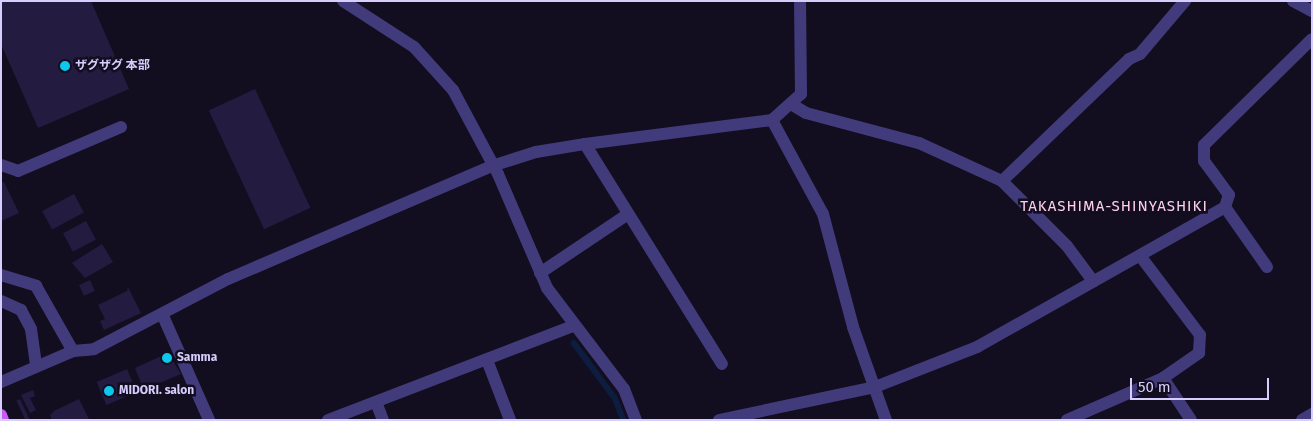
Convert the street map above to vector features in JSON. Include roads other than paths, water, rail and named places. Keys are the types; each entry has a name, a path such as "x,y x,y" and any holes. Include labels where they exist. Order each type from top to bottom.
{"main road":[{"path":"1,415 3,420"}],"street":[{"path":"343,1 384,24 414,47 441,75 464,106 527,234 540,273 573,326 624,389 636,420"},
{"path":"1,382 36,365 73,351 94,349 163,316 228,279 492,166 536,152 772,120 801,94 800,1"},
{"path":"1002,181 1129,59 1140,54 1185,1"},
{"path":"1293,1 1312,11"},
{"path":"719,420 875,387 977,347 1093,281 1141,258 1225,207 1229,195 1204,161 1204,145 1312,39"},
{"path":"791,104 806,113 919,143 1002,181 1067,246 1093,281"},
{"path":"772,120 823,214 853,327 886,420"},
{"path":"1,166 18,171 121,127"},
{"path":"585,144 722,364"},
{"path":"1225,207 1267,267"},
{"path":"540,273 628,214"},
{"path":"1067,420 1163,378 1199,353 1200,335 1141,258"},
{"path":"1,275 36,286 73,351"},
{"path":"1,301 21,310 31,329 36,365"},
{"path":"163,316 209,420"},
{"path":"328,420 573,326"},
{"path":"487,360 510,420"},
{"path":"1163,378 1191,420"},
{"path":"376,402 382,420"},
{"path":"1302,420 1312,414"}],"waterway":[{"path":"574,343 615,398 624,420"}],"place":[{"name":"ザグザグ 本部","path":"65,66"},
{"name":"Samma","path":"167,358"},
{"name":"MIDORI. salon","path":"109,391"}],"district":[{"name":"TAKASHIMA-SHINYASHIKI","path":"1114,207"}]}
